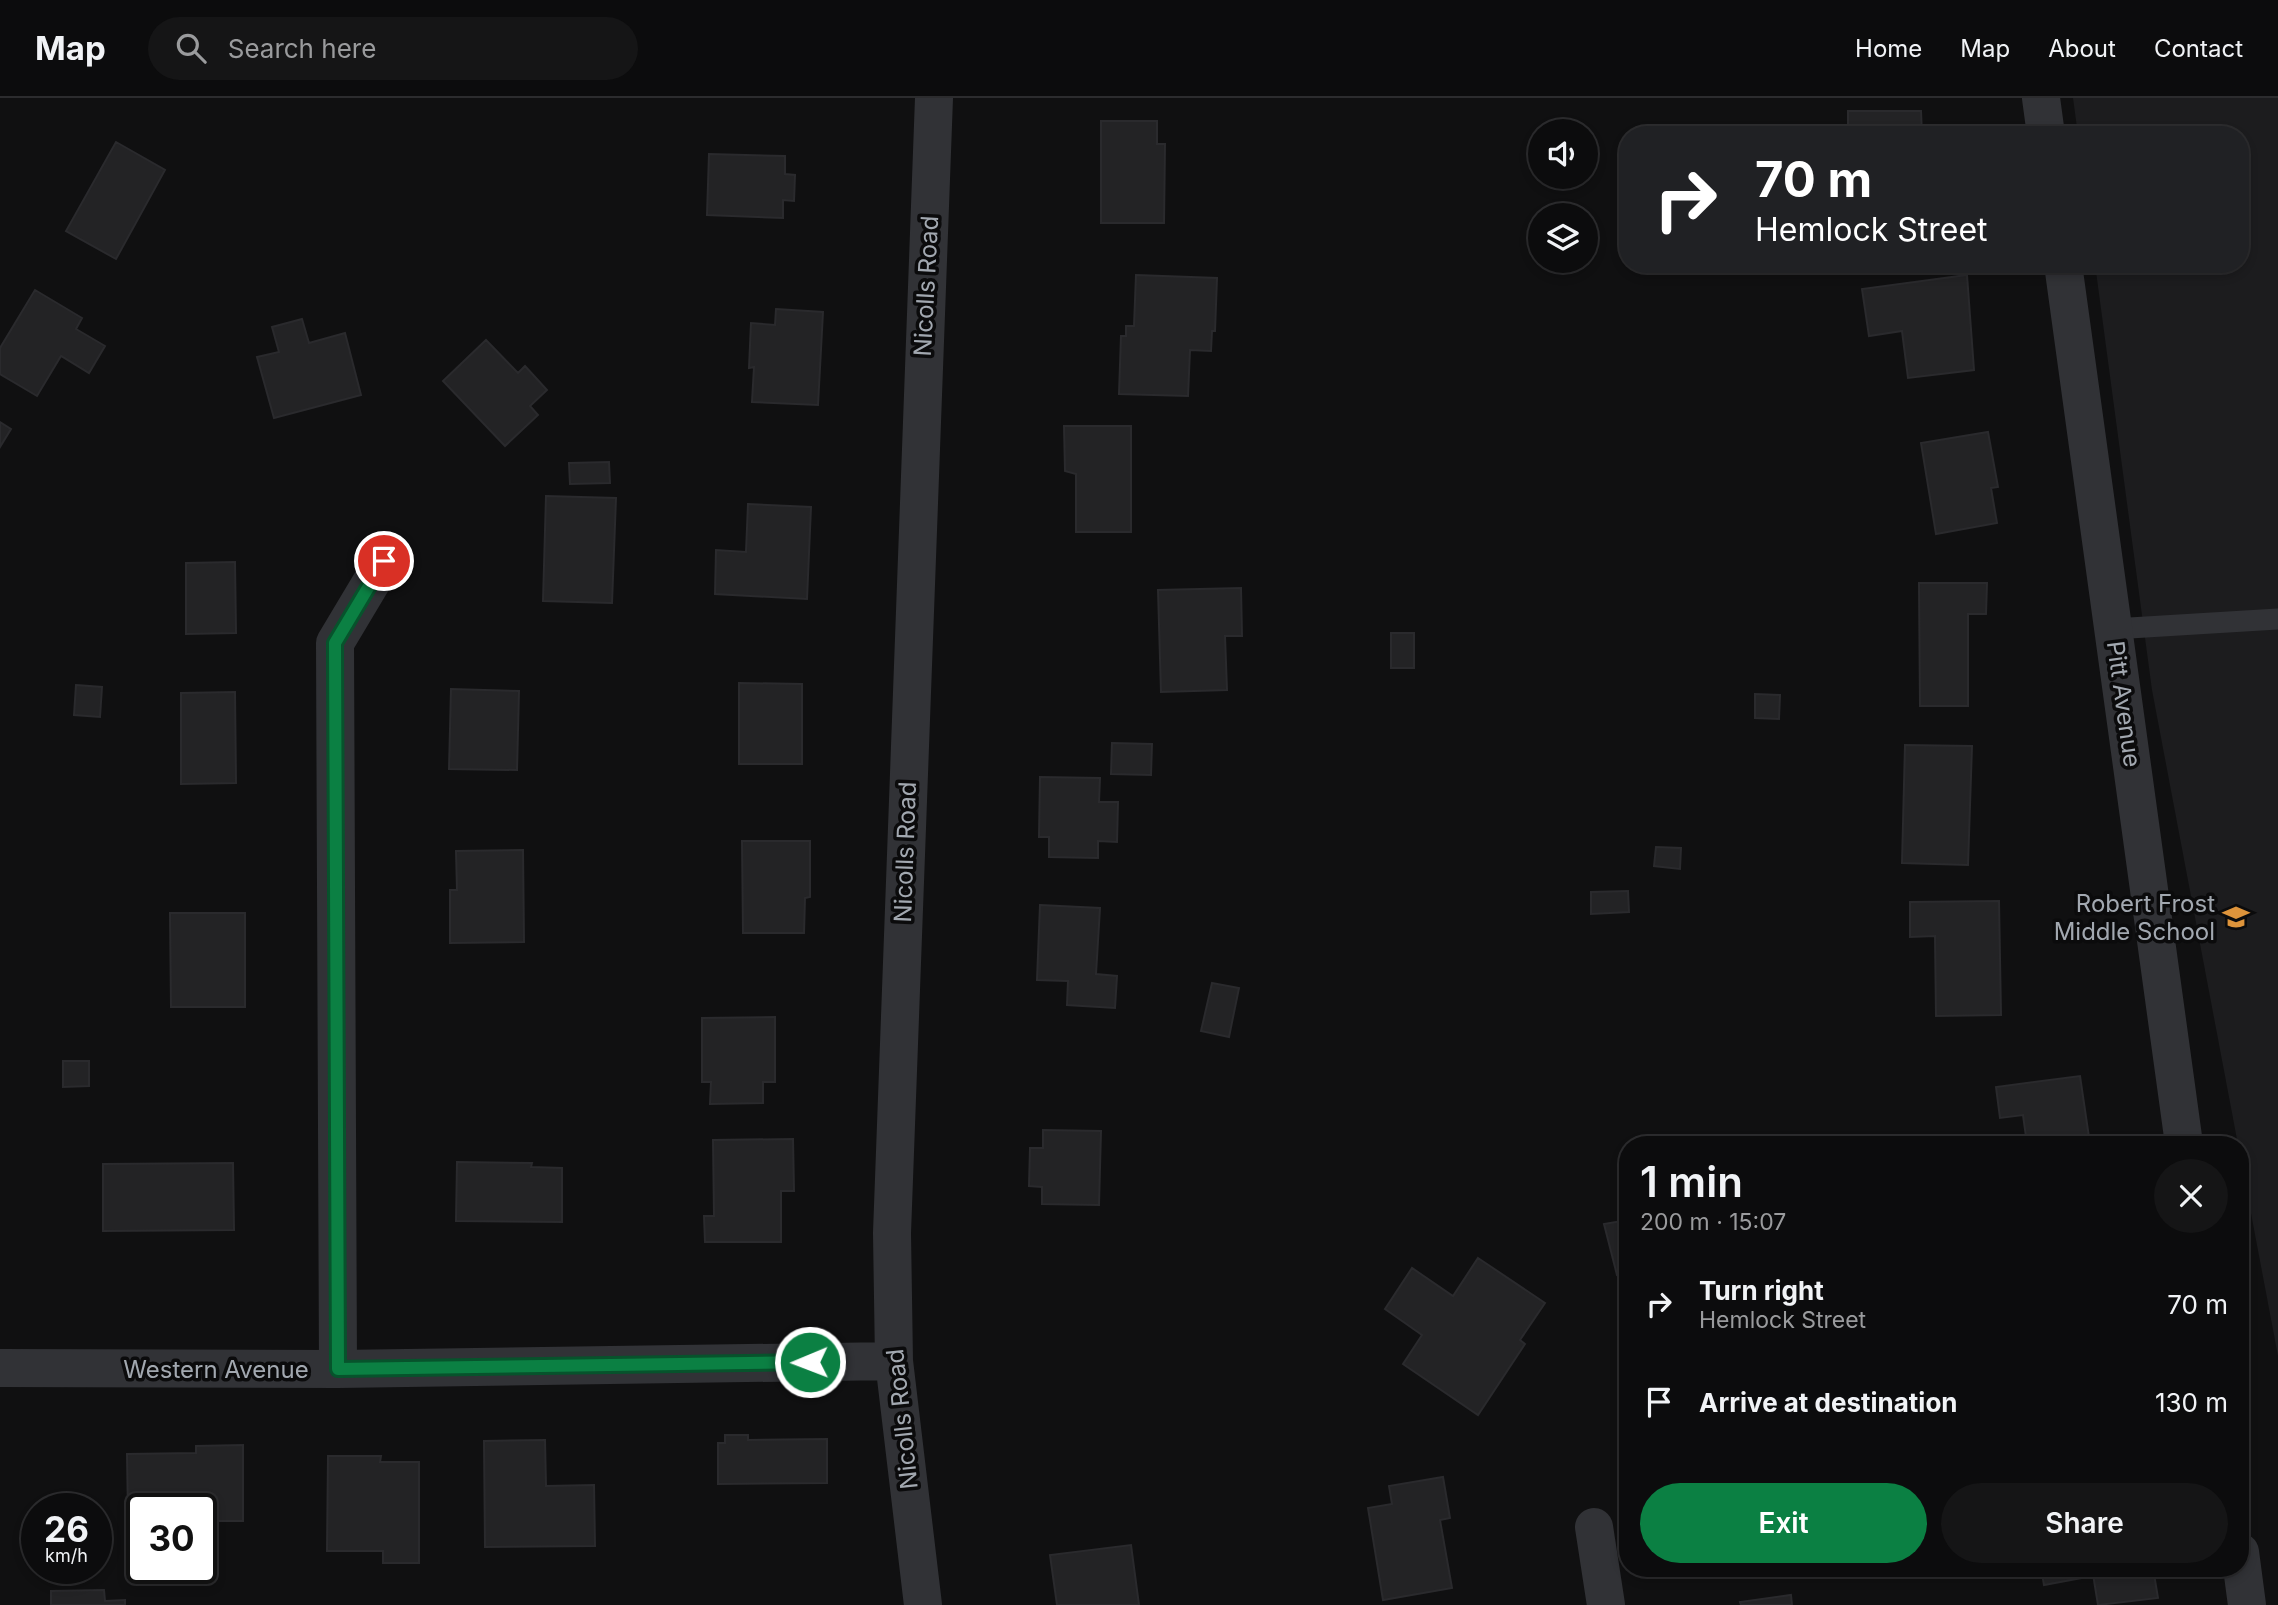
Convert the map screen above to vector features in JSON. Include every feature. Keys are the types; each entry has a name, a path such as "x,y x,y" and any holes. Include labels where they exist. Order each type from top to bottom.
{"street":[{"name":"Nicolls Road","path":"923,1605 894,1361 892,1233 934,98"},
{"path":"2041,98 2045,126"},
{"name":"Pitt Avenue","path":"2064,273 2183,1136"},
{"path":"338,1369 335,643 384,561"},
{"name":"Western Avenue","path":"0,1368 338,1369 894,1361"},
{"path":"1594,1527 1606,1605"},
{"path":"2243,1577 2247,1605"}],"lane":[{"path":"2113,629 2278,619"}],"shaded area":[{"name":"Robert Frost Middle School","path":"2073,98 2278,98 2278,1356 2249,1203 2249,1136 2236,1136 2152,690 2096,273 2249,273 2249,126 2077,126"}],"building":[{"path":"1848,111 1921,111 1922,126 1848,126"},
{"path":"1101,121 1157,121 1157,144 1165,144 1164,223 1101,223"},
{"path":"116,142 165,170 116,259 66,231"},
{"path":"709,154 785,156 785,174 795,175 794,201 783,200 783,218 707,215"},
{"path":"1136,275 1217,278 1215,331 1212,331 1211,351 1190,350 1188,396 1119,394 1121,336 1126,336 1126,326 1134,326"},
{"path":"1967,275 1974,370 1908,378 1902,331 1869,336 1862,289"},
{"path":"35,290 82,318 76,329 105,346 89,373 61,356 37,396 0,374 0,348"},
{"path":"776,309 823,312 818,405 752,402 754,367 749,368 751,323 775,325"},
{"path":"302,319 309,343 345,333 361,395 274,418 257,357 279,352 272,327"},
{"path":"486,340 518,373 525,366 547,390 530,406 538,415 505,446 443,381"},
{"path":"0,422 11,429 0,447"},
{"path":"1064,426 1131,426 1131,532 1076,532 1076,474 1065,471"},
{"path":"1988,432 1998,487 1991,488 1997,523 1936,534 1921,443"},
{"path":"609,462 610,483 570,484 569,463"},
{"path":"546,496 616,498 612,603 543,601"},
{"path":"748,504 811,507 807,599 715,594 716,550 746,552"},
{"path":"235,562 236,633 186,634 186,563"},
{"path":"1919,583 1987,583 1986,614 1968,614 1968,706 1920,706"},
{"path":"1241,588 1242,636 1225,636 1227,690 1161,692 1158,590"},
{"path":"1391,633 1414,633 1414,668 1391,668"},
{"path":"739,683 802,684 802,764 739,764"},
{"path":"76,685 102,687 100,717 74,715"},
{"path":"451,689 519,691 517,770 449,769"},
{"path":"235,692 236,783 181,784 181,693"},
{"path":"1755,694 1780,695 1779,719 1755,718"},
{"path":"1112,743 1152,744 1151,775 1111,774"},
{"path":"1905,745 1972,746 1968,865 1902,863"},
{"path":"1040,777 1100,778 1099,802 1118,802 1117,842 1098,841 1098,858 1049,857 1049,837 1039,837"},
{"path":"742,841 810,841 810,897 805,898 804,933 743,933"},
{"path":"1656,847 1681,848 1680,869 1654,866"},
{"path":"523,850 524,942 450,943 450,890 457,890 456,851"},
{"path":"1628,891 1629,912 1591,914 1591,892"},
{"path":"1999,901 2001,1015 1936,1016 1935,936 1910,937 1910,902"},
{"path":"1040,905 1100,908 1096,974 1117,976 1115,1008 1067,1005 1068,981 1037,980"},
{"path":"170,913 245,913 245,1007 171,1007"},
{"path":"1212,983 1239,988 1229,1037 1201,1031"},
{"path":"775,1017 775,1082 763,1082 763,1103 710,1104 711,1082 702,1082 702,1018"},
{"path":"63,1061 89,1061 89,1086 63,1087"},
{"path":"2080,1076 2089,1136 2026,1136 2023,1115 2000,1118 1996,1087"},
{"path":"1043,1130 1101,1131 1099,1205 1042,1204 1042,1187 1029,1186 1030,1148 1043,1148"},
{"path":"793,1139 794,1191 781,1191 781,1242 705,1242 704,1216 714,1216 713,1140"},
{"path":"457,1162 532,1163 531,1167 562,1168 562,1222 456,1221"},
{"path":"233,1163 234,1230 103,1231 103,1164"},
{"path":"1619,1222 1619,1275 1617,1275 1604,1224"},
{"path":"1478,1258 1545,1303 1520,1340 1525,1344 1478,1415 1403,1364 1422,1335 1385,1309 1412,1268 1453,1296"},
{"path":"725,1435 748,1435 748,1440 827,1439 827,1483 718,1484 718,1443 725,1443"},
{"path":"545,1440 546,1486 594,1485 595,1546 485,1547 484,1441"},
{"path":"243,1445 243,1521 217,1521 217,1493 128,1493 127,1454 196,1453 196,1446"},
{"path":"328,1456 381,1456 380,1462 419,1462 419,1563 383,1563 383,1551 327,1551"},
{"path":"1443,1477 1450,1518 1440,1520 1452,1588 1383,1600 1368,1508 1392,1504 1389,1486"},
{"path":"1131,1545 1139,1605 1057,1605 1050,1555"},
{"path":"2043,1577 2082,1578 2044,1585"},
{"path":"2093,1577 2154,1577 2158,1598 2098,1605"},
{"path":"104,1590 105,1601 125,1600 125,1605 51,1605 51,1591"},
{"path":"1791,1595 1792,1605 1741,1605 1740,1602"}],"place":[{"name":"Robert Frost Middle School","path":"2236,917"}],"route":[{"path":"384,561 335,643 338,1369 810,1362"}]}
